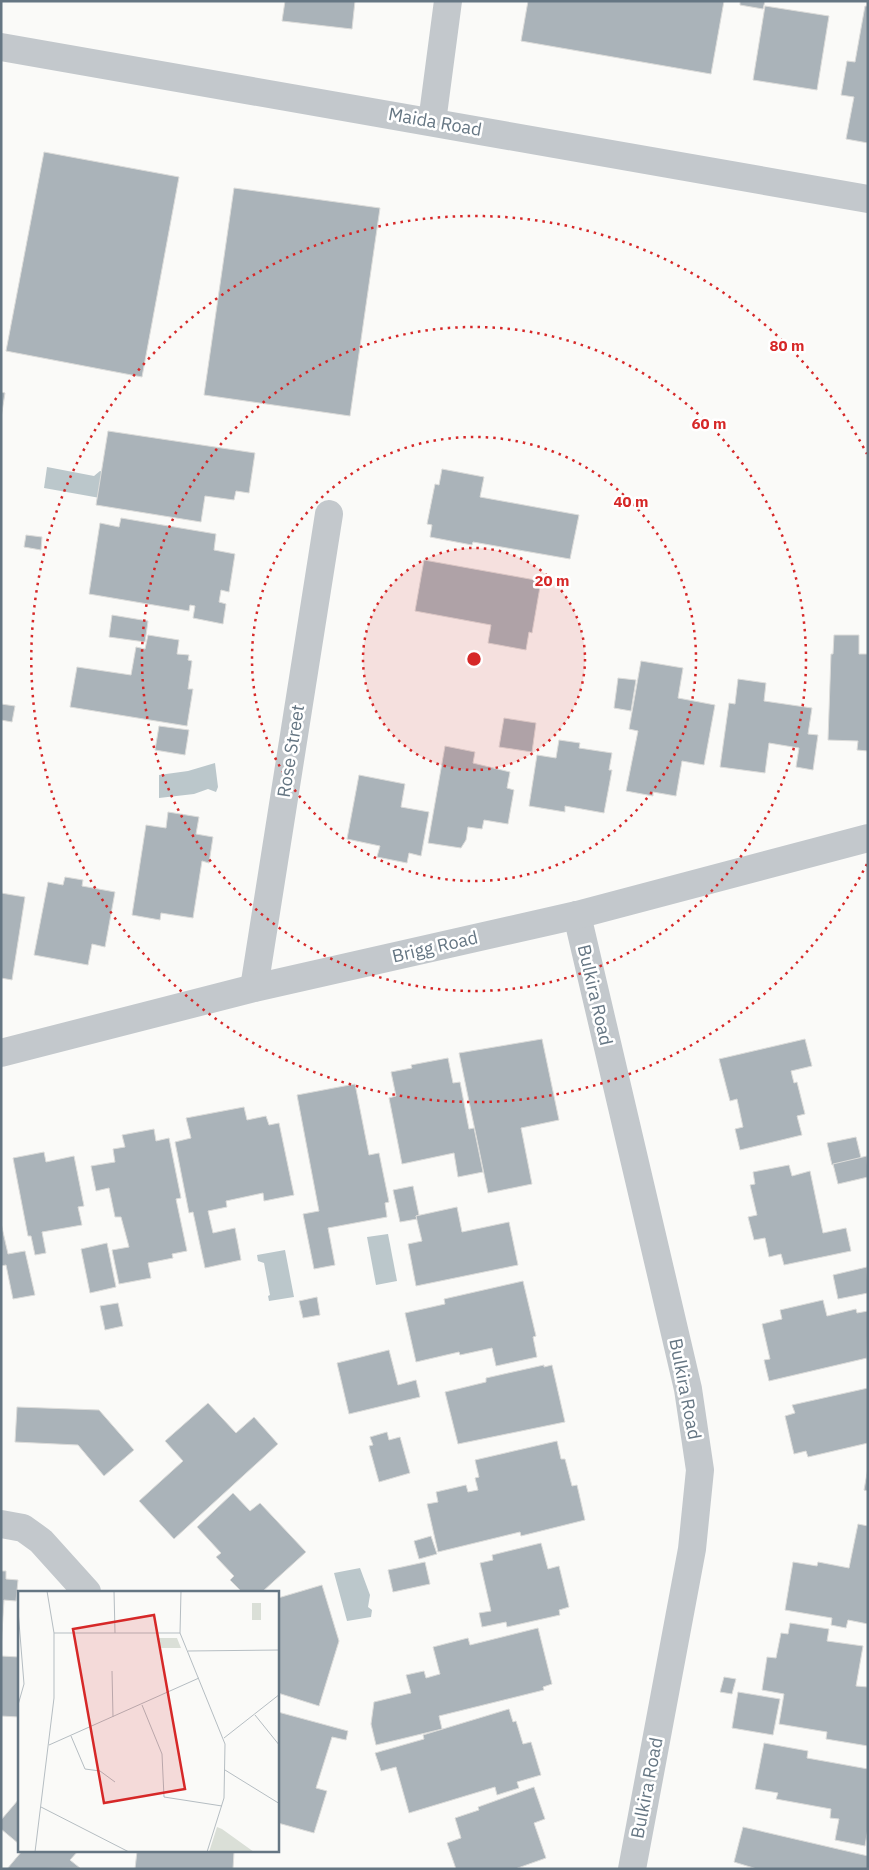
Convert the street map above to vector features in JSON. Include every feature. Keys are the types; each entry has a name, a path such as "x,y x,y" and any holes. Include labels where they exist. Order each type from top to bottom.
{"street":[{"path":"432,122 448,1"},
{"name":"Maida Road","path":"1,47 868,199"},
{"name":"Rose Street","path":"254,988 329,514"},
{"name":"Brigg Road","path":"1,1053 254,988 576,915 868,838"},
{"name":"Bulkira Road","path":"576,915 688,1389 700,1470 692,1549 632,1869"},
{"path":"1,1524 24,1528 41,1541 86,1591"}],"shaded area":[{"path":"47,467 94,476 100,471 104,472 100,498 44,488"},
{"path":"215,763 218,787 216,792 208,789 194,794 159,798 159,775 188,771"},
{"path":"388,1234 397,1281 376,1285 367,1237"},
{"path":"285,1250 294,1297 269,1301 268,1296 270,1295 264,1263 258,1261 257,1255"},
{"path":"360,1568 370,1595 368,1607 372,1610 371,1617 347,1621 334,1573"}],"building":[{"path":"285,1 355,1 352,29 282,21"},
{"path":"528,1 724,1 711,74 521,41"},
{"path":"740,1 765,1 763,9 740,5"},
{"path":"765,6 829,16 817,90 753,80"},
{"path":"865,6 868,6 868,143 846,139 854,97 841,95 847,61 855,62"},
{"path":"44,152 179,177 142,377 6,351"},
{"path":"234,188 380,208 350,416 204,395"},
{"path":"1,392 5,393 1,418"},
{"path":"108,431 255,453 249,493 236,491 234,500 205,496 201,522 96,505"},
{"path":"442,469 484,477 480,497 579,515 570,559 473,542 472,545 430,537 432,525 427,524 435,484 439,485"},
{"path":"121,518 216,534 214,550 235,554 229,592 221,590 219,602 226,604 223,624 193,618 195,606 190,605 189,611 89,594 100,523 119,527"},
{"path":"26,535 42,537 41,550 24,547"},
{"path":"424,560 541,581 532,633 529,632 526,650 488,643 491,625 415,611"},
{"path":"112,615 148,621 145,642 109,637"},
{"path":"148,635 179,640 177,654 189,655 188,660 192,661 188,689 193,689 187,726 70,707 77,667 131,675 136,647 145,649"},
{"path":"834,635 859,635 859,654 868,654 868,751 857,750 858,741 828,740 831,654 833,654"},
{"path":"641,661 683,668 678,698 715,705 704,765 682,761 676,796 653,792 653,796 626,791 638,731 629,729"},
{"path":"618,678 636,680 631,711 614,708"},
{"path":"738,679 766,683 764,701 812,708 808,734 818,735 813,770 796,767 799,748 769,743 765,773 720,767 729,703 735,704"},
{"path":"1,704 15,706 12,722 1,720"},
{"path":"504,718 536,723 532,752 499,747"},
{"path":"159,726 189,730 185,755 155,750"},
{"path":"559,740 580,743 579,748 612,753 609,770 612,770 604,813 565,806 565,812 529,806 537,755 556,758"},
{"path":"445,746 475,752 473,763 510,772 507,788 514,790 508,824 484,820 482,829 468,827 466,840 461,848 428,843"},
{"path":"359,775 405,784 401,807 429,812 421,856 409,853 407,863 377,857 380,846 347,839"},
{"path":"168,812 199,817 196,834 213,837 209,863 202,861 193,918 161,913 160,920 132,915 146,825 166,828"},
{"path":"65,877 83,880 82,886 115,892 105,947 92,944 88,965 34,955 48,882 63,885"},
{"path":"1,893 25,897 12,980 1,978"},
{"path":"542,1039 559,1120 521,1128 532,1184 488,1193 459,1053"},
{"path":"805,1039 812,1066 791,1071 794,1083 797,1082 805,1114 797,1116 802,1135 740,1150 735,1129 743,1127 737,1099 730,1101 719,1059"},
{"path":"448,1058 453,1083 460,1082 469,1129 474,1128 483,1172 458,1177 454,1153 402,1164 389,1098 396,1096 391,1072 412,1068 411,1065"},
{"path":"355,1084 369,1155 379,1153 389,1202 385,1203 387,1217 328,1228 335,1265 314,1269 303,1214 319,1211 297,1095"},
{"path":"244,1107 247,1120 266,1116 269,1125 279,1123 294,1195 264,1201 263,1193 226,1201 227,1207 208,1211 213,1233 235,1228 241,1260 205,1268 193,1212 189,1213 175,1142 191,1138 186,1118"},
{"path":"154,1129 156,1141 169,1138 181,1198 176,1199 187,1251 172,1254 173,1258 148,1263 151,1278 119,1284 112,1250 129,1247 121,1217 115,1217 109,1188 96,1191 91,1166 115,1162 113,1149 125,1147 122,1135"},
{"path":"856,1137 861,1158 832,1165 827,1143"},
{"path":"44,1152 46,1162 74,1156 84,1206 78,1207 82,1225 42,1232 46,1253 35,1255 31,1236 28,1236 13,1158"},
{"path":"867,1156 868,1177 838,1184 833,1164"},
{"path":"789,1165 792,1176 810,1171 823,1233 846,1228 851,1251 784,1265 781,1254 769,1257 765,1238 754,1240 748,1217 757,1215 750,1185 755,1184 753,1172"},
{"path":"413,1186 419,1215 416,1216 417,1219 400,1222 393,1190"},
{"path":"457,1207 462,1232 509,1222 518,1265 416,1286 408,1244 422,1241 416,1216"},
{"path":"1,1223 8,1254 25,1251 35,1295 13,1299 6,1265 1,1266"},
{"path":"107,1243 116,1287 90,1293 81,1249"},
{"path":"867,1267 868,1293 838,1299 833,1275"},
{"path":"523,1281 536,1336 533,1337 537,1357 496,1366 492,1348 460,1355 459,1352 416,1362 405,1313 445,1304 444,1299"},
{"path":"317,1297 320,1315 303,1318 299,1301"},
{"path":"823,1300 827,1316 856,1309 857,1313 868,1311 867,1358 769,1381 764,1360 770,1359 762,1324 782,1319 780,1310"},
{"path":"118,1303 123,1326 105,1330 100,1306"},
{"path":"389,1350 398,1385 416,1380 420,1397 349,1414 337,1363"},
{"path":"544,1365 544,1367 552,1365 565,1422 458,1444 445,1392 486,1382 486,1378"},
{"path":"868,1388 868,1443 808,1457 806,1451 794,1454 785,1416 795,1413 792,1405"},
{"path":"208,1403 236,1433 254,1417 278,1444 174,1539 139,1501 183,1461 165,1441"},
{"path":"17,1407 99,1410 134,1450 104,1476 78,1445 15,1442"},
{"path":"387,1432 389,1440 400,1437 410,1473 379,1482 369,1446 373,1445 370,1437"},
{"path":"557,1441 561,1459 565,1459 572,1486 577,1485 585,1520 521,1536 520,1532 438,1552 427,1504 438,1502 436,1492 466,1485 468,1492 478,1490 475,1478 479,1477 475,1460"},
{"path":"868,1468 868,1491 864,1490"},
{"path":"233,1493 250,1511 260,1503 306,1552 263,1591 241,1591 230,1580 234,1576 216,1557 221,1553 197,1527"},
{"path":"858,1524 868,1526 868,1624 848,1620 846,1628 831,1625 832,1618 785,1610 793,1562 817,1566 818,1562 849,1568"},
{"path":"431,1536 437,1554 419,1559 414,1541"},
{"path":"541,1543 548,1569 559,1566 569,1607 559,1610 560,1615 507,1627 506,1622 482,1627 479,1613 491,1611 480,1563 493,1560 492,1555"},
{"path":"425,1562 430,1584 393,1592 388,1570"},
{"path":"1,1571 6,1571 6,1579 18,1580 16,1601 4,1600 1,1649"},
{"path":"322,1585 339,1641 319,1706 279,1693 279,1598"},
{"path":"790,1623 829,1629 827,1641 863,1646 856,1686 868,1687 868,1746 826,1739 827,1732 779,1724 784,1694 762,1690 767,1657 776,1658 781,1633 788,1634"},
{"path":"538,1628 552,1684 543,1687 544,1690 439,1716 442,1729 376,1745 371,1724 374,1702 411,1693 406,1675 424,1671 426,1678 440,1674 433,1647 468,1638 470,1645"},
{"path":"1,1656 18,1657 18,1717 1,1716"},
{"path":"724,1677 736,1679 732,1694 720,1692"},
{"path":"738,1692 780,1699 773,1735 732,1728"},
{"path":"509,1709 513,1722 516,1721 523,1744 531,1742 541,1775 517,1782 519,1788 497,1795 495,1787 409,1813 396,1767 381,1771 375,1753 424,1739 423,1735"},
{"path":"279,1712 348,1731 346,1740 332,1737 316,1788 327,1791 314,1833 279,1823"},
{"path":"764,1743 808,1751 807,1758 868,1769 868,1828 865,1846 835,1840 839,1819 830,1818 831,1809 776,1799 778,1793 755,1789"},
{"path":"534,1787 545,1819 534,1823 546,1858 515,1869 456,1869 447,1843 461,1838 455,1818 479,1810 478,1807"},
{"path":"18,1800 18,1843 1,1829 1,1820"},
{"path":"743,1827 868,1856 868,1869 757,1869 734,1862"},
{"path":"21,1852 77,1852 70,1860 80,1868 7,1869"},
{"path":"137,1852 234,1852 233,1869 135,1869"}]}
